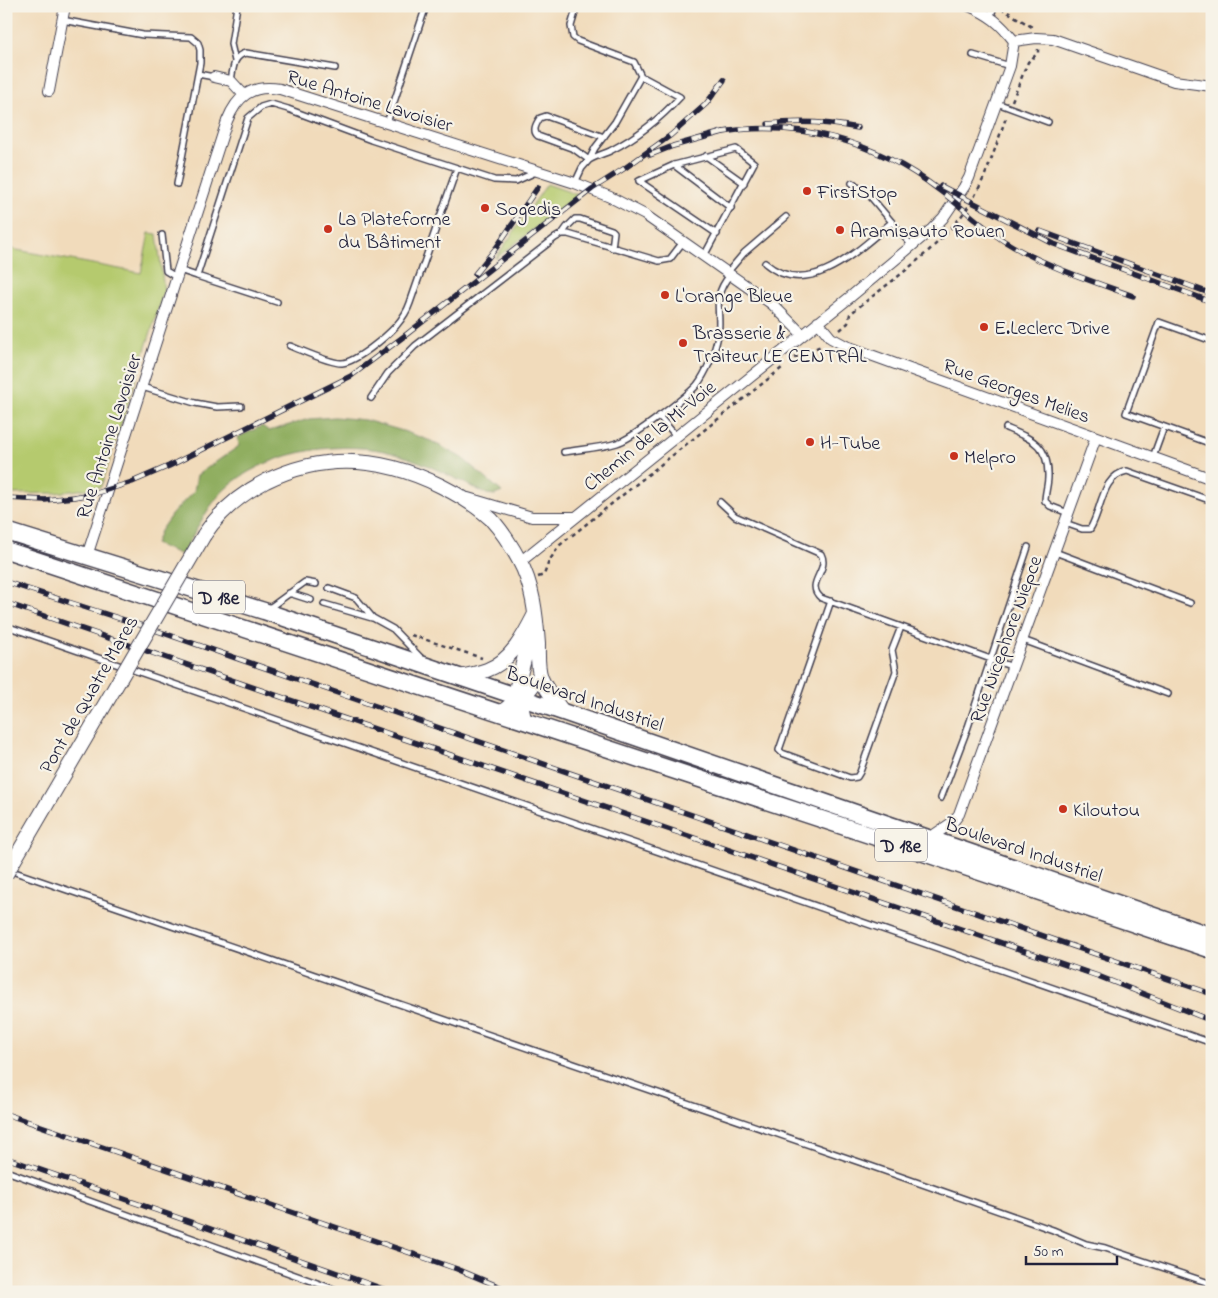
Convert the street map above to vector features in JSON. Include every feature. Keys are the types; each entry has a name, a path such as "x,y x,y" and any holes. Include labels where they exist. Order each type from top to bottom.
{"main road":[{"name":"Pont de Quatre Mares","path":"6,874 204,535 222,511 252,488 289,471 327,462 358,461 383,465 409,471 462,496 484,513 497,526 520,562 528,581 535,613 540,676"},
{"name":"Boulevard Industriel","path":"6,531 264,612 564,712 1212,936"},
{"name":"Boulevard Industriel","path":"6,550 524,719 1212,950"},
{"path":"460,678 488,670 508,657 528,628 535,613"},
{"path":"524,719 517,682 526,652 528,628"},
{"path":"502,712 530,689 540,676 549,693 564,712"}],"street":[{"path":"49,91 65,6"},
{"path":"969,6 994,9 1004,28 1014,41 1036,38 1053,39 1174,81 1212,86"},
{"name":"Chemin de la Mi-Voie","path":"520,562 912,246 943,218 964,188 1010,66 1014,41"},
{"path":"214,77 231,81 244,96"},
{"name":"Rue Antoine Lavoisier","path":"87,556 227,121 231,111 244,96 260,88 275,88 575,183 610,197 645,215 772,304 802,334"},
{"name":"Rue Georges Melies","path":"818,322 831,338 846,346 1212,479"},
{"name":"Rue Nicephore Niepce","path":"928,839 953,822 960,814 1096,437"},
{"name":"Chemin de la Mi-Voie","path":"462,496 532,517 576,516"}],"lane":[{"path":"231,81 235,62 231,44 237,6"},
{"path":"387,123 426,6"},
{"path":"577,6 571,26 573,37 578,41 634,62 641,76 680,97 667,112 646,130 609,152 589,160"},
{"path":"62,20 143,35 191,37 198,43 200,50 198,74 177,184"},
{"path":"235,62 241,54 246,53 335,68"},
{"path":"973,55 1010,66"},
{"path":"198,74 214,77"},
{"path":"575,183 595,148 615,122 641,76"},
{"path":"197,276 248,118 261,107 271,104 288,109 371,140 494,180 516,181 538,171"},
{"path":"997,104 1048,122"},
{"path":"589,160 574,149 535,134 540,118 546,116 604,137"},
{"path":"704,256 717,234 731,208 754,163 736,150 674,165 639,181 717,234"},
{"path":"706,156 744,183"},
{"path":"674,165 731,208"},
{"path":"290,346 333,362 342,363 352,359 394,328 402,319 410,303 456,168"},
{"path":"852,184 870,196 912,246"},
{"path":"564,452 618,443 631,437 695,386 704,372 718,339 719,294 728,274 750,247 786,217"},
{"path":"370,398 388,373 415,346 562,234 572,222 580,219 612,230 614,232 612,248"},
{"path":"765,264 772,270 785,276 797,277 820,272 841,264 892,222"},
{"path":"562,234 568,234 659,261 670,259 684,242"},
{"path":"162,235 166,271 197,276 277,302"},
{"path":"1212,341 1159,322 1126,413 1212,444"},
{"path":"142,387 195,403 216,407 240,406"},
{"path":"659,416 676,436"},
{"path":"1153,458 1164,426"},
{"path":"1006,428 1039,444 1043,451 1048,474 1045,501 1082,529 1090,529 1112,478 1119,472 1127,471 1212,502"},
{"path":"720,502 735,516 820,554 824,560 815,590 821,598 1013,668"},
{"path":"942,798 968,727 1028,547"},
{"path":"1055,552 1190,603"},
{"path":"264,612 305,582 316,584"},
{"path":"330,588 356,598 373,618"},
{"path":"289,592 311,600"},
{"path":"831,601 779,750 782,753 850,778 857,777 860,772 896,671 892,650 901,626"},
{"path":"324,604 373,618 393,629 431,668"},
{"path":"6,626 1212,1043"},
{"path":"1023,640 1168,694"},
{"path":"6,868 862,1163 1053,1230 1086,1244 1105,1248 1212,1284"},
{"path":"6,1171 342,1292"}],"path":[{"path":"848,323 850,314 923,254 959,219 983,180 1028,62 1038,53 1034,28 994,9"},
{"path":"528,581 544,575 549,561 560,546 796,356 824,345"}],"green space":[{"path":"547,184 578,195 495,259"},
{"path":"149,233 157,234 164,291 101,487 56,493 12,494 6,492 6,248 141,273"},
{"path":"335,417 365,420 431,441 462,458 502,492 495,495 487,494 420,462 396,454 355,448 311,451 289,455 268,462 232,483 216,498 182,555 155,544 160,531 172,514 194,491 197,475 239,446 238,437 262,426 269,431 309,419"}],"railway":[{"path":"6,498 45,500 74,497 97,493 132,482 169,466 351,376 592,189 671,135 706,104 724,80"},
{"path":"768,124 836,124 858,128"},
{"path":"718,133 747,129 777,129 806,132 862,147 915,173 1004,241 1019,250 1067,272 1133,296"},
{"path":"650,155 673,146 723,132"},
{"path":"941,186 1054,244 1212,302"},
{"path":"475,274 496,248 538,187"},
{"path":"1040,231 1212,294"},
{"path":"6,582 140,625 1212,994"},
{"path":"6,603 1098,976 1212,1021"},
{"path":"6,1114 457,1269 512,1292"},
{"path":"6,1158 392,1292"}],"place":[{"name":"FirstStop","path":"807,191"},
{"name":"Sogedis","path":"485,208"},
{"name":"La Plateforme du Bâtiment","path":"328,229"},
{"name":"Aramisauto Rouen","path":"840,230"},
{"name":"L'Orange Bleue","path":"665,295"},
{"name":"E.Leclerc Drive","path":"984,327"},
{"name":"Brasserie & Traiteur LE CENTRAL","path":"683,343"},
{"name":"H-Tube","path":"810,442"},
{"name":"Melpro","path":"954,456"},
{"name":"Kiloutou","path":"1063,809"}]}
